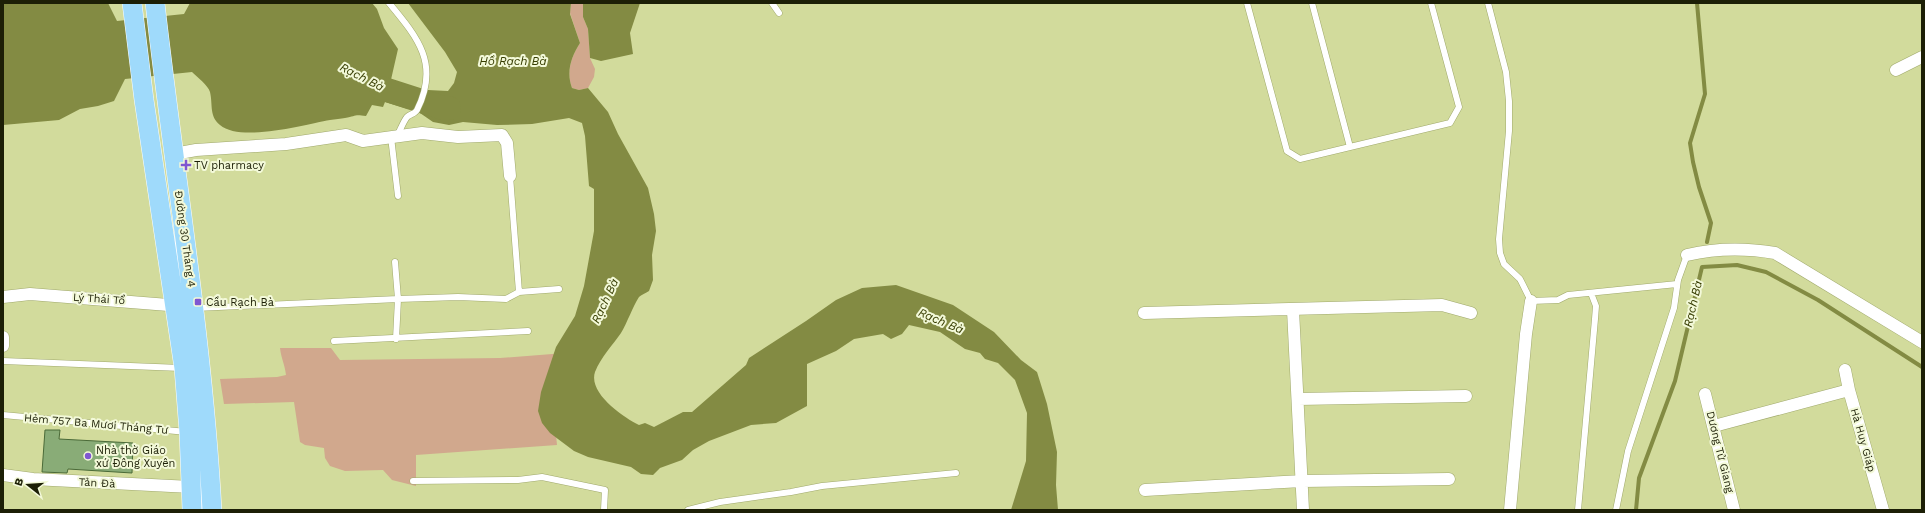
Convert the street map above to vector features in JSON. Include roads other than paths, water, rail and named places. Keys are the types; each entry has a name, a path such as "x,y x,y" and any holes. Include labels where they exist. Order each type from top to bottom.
{"main road":[{"name":"Đường 30 Tháng 4","path":"132,3 144,100 184,368 189,432 192,510"},
{"name":"Đường 30 Tháng 4","path":"155,3 195,308 209,456 212,510"},
{"path":"190,457 209,456"}],"street":[{"path":"1896,70 1922,57"},
{"path":"174,154 196,150 286,144 346,135 363,141 422,133 458,137 502,135 507,143 510,176"},
{"path":"1687,255 1712,249 1748,248 1776,253 1922,342"},
{"name":"Lý Thái Tổ","path":"3,298 30,294 175,305 195,308"},
{"path":"1510,510 1526,334 1531,301"},
{"path":"1144,313 1442,305 1471,313"},
{"path":"1294,310 1303,510"},
{"path":"3,337 3,346"},
{"name":"Hà Huy Giáp","path":"1845,370 1849,390 1883,510"},
{"path":"1714,426 1849,390"},
{"name":"Dương Tử Giang","path":"1705,394 1734,510"},
{"path":"1298,399 1466,396"},
{"name":"Tản Đà","path":"3,474 33,479 191,488"},
{"path":"1145,490 1302,481 1449,479"}],"lane":[{"path":"389,3 412,34 425,56 428,68 424,88 416,112 407,117 394,137 398,196"},
{"path":"772,3 779,13"},
{"path":"1247,3 1287,150 1300,159 1450,123 1459,107 1431,3"},
{"path":"1312,3 1350,147"},
{"path":"1488,3 1504,66 1509,101 1509,131 1499,239 1500,253 1504,264 1520,279 1531,301 1558,300 1568,295 1677,284"},
{"path":"510,176 519,292"},
{"path":"1616,510 1628,451 1674,308 1677,284 1687,255"},
{"path":"394,262 398,299 396,339"},
{"path":"195,308 398,299 506,299 519,292 560,289"},
{"path":"1578,510 1596,306 1592,293"},
{"path":"334,341 528,331"},
{"path":"3,361 184,368"},
{"name":"Hẻm 757 Ba Mươi Tháng Tư","path":"3,415 189,432"},
{"path":"688,510 720,502 822,486 956,473"},
{"path":"413,481 518,480 542,477 556,478 605,490 604,510"}],"water":[{"path":"3,3 108,3 117,21 184,14 190,3 372,3 377,9 384,28 398,49 390,84 414,91 408,109 385,102 383,107 372,105 366,116 359,115 274,131 243,132 230,130 217,122 214,118 212,110 209,89 192,72 125,79 114,101 98,106 80,109 59,120 3,125"},
{"name":"Hồ Rạch Bà","path":"408,3 571,3 570,14 580,43 570,65 569,76 572,88 579,90 588,88 608,112 618,134 648,188 656,231 652,255 653,280 649,291 639,297 621,333 603,356 595,372 594,380 597,388 608,403 616,410 639,425 645,423 654,427 683,412 692,412 746,365 749,358 836,300 862,288 896,285 953,305 994,332 1021,360 1037,372 1047,404 1057,452 1056,485 1058,510 1011,510 1026,461 1027,413 1015,380 998,363 985,359 980,353 965,349 940,332 909,325 902,334 891,339 883,334 854,339 836,351 807,364 807,406 776,423 751,425 709,441 693,450 682,460 660,468 653,475 641,474 631,467 588,457 574,451 550,433 542,423 538,411 541,392 556,347 575,316 584,286 594,231 594,189 589,186 585,136 582,123 569,118 532,124 497,125 463,122 449,125 433,122 420,113 428,90 448,91 454,83 457,72 445,52"},
{"path":"583,3 640,3 630,33 633,54 601,61 590,58 588,29 583,17"}],"waterway":[{"path":"1697,3 1705,94 1690,143 1699,187 1711,223 1707,242"},
{"name":"Rạch Bà","path":"381,88 443,108 449,108"},
{"name":"Rạch Bà","path":"1636,510 1639,478 1675,381 1702,267 1737,265 1766,272 1818,300 1922,367"}],"place":[{"name":"TV pharmacy","path":"186,165"},
{"name":"Cầu Rạch Bà","path":"198,302"},
{"name":"Nhà thờ Giáo xứ Đông Xuyên","path":"88,456"}]}
